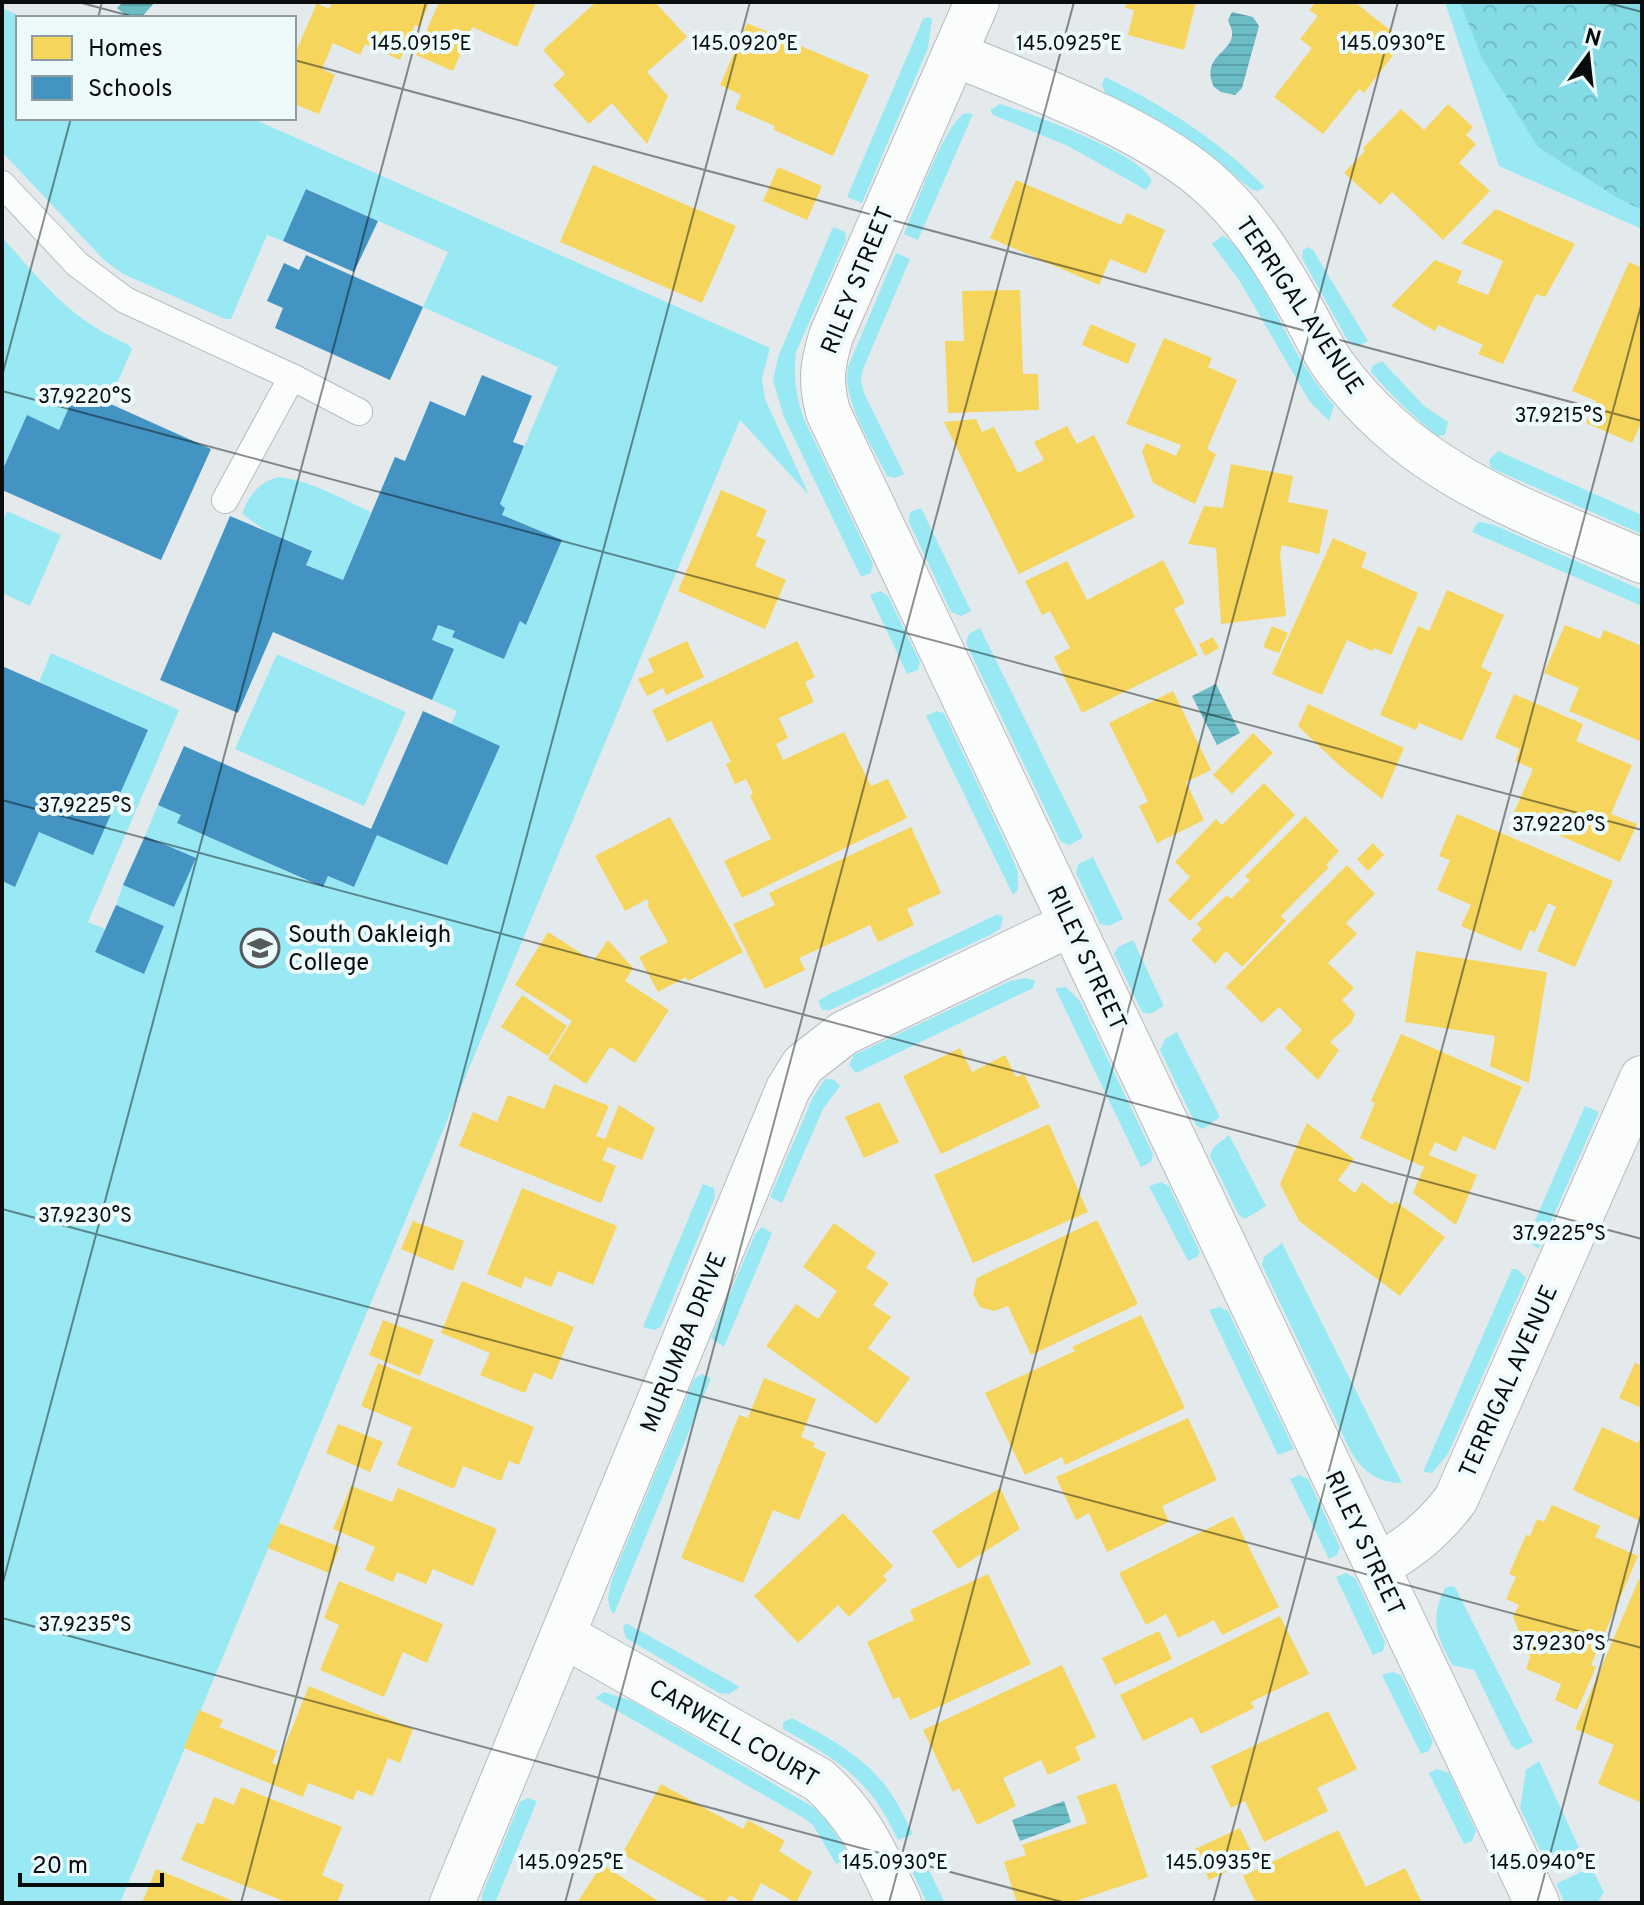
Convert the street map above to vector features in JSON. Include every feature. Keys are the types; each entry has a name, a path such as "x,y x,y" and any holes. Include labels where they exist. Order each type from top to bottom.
{"street":[{"name":"RILEY STREET","path":"977,2 831,336 822,366 822,386 828,412 1537,1903"},
{"name":"TERRIGAL AVENUE","path":"954,54 1155,145 1202,177 1235,207 1264,245 1332,363 1357,395 1398,437 1441,468 1489,495 1642,561"},
{"name":"MURUMBA DRIVE","path":"452,1903 774,1119 803,1065 844,1033 1071,924"},
{"name":"TERRIGAL AVENUE","path":"1377,1567 1423,1537 1439,1523 1456,1499 1642,1078"},
{"name":"CARWELL COURT","path":"563,1635 819,1780 844,1803 867,1836 899,1903"}],"lane":[{"path":"2,184 77,264 125,300 292,377 359,412"},
{"path":"225,500 292,377"}],"shaded area":[{"path":"123,2 155,2 143,16 127,16 117,8"},
{"path":"1445,2 1642,2 1642,229 1499,166"},
{"name":"South Oakleigh College","path":"2,8 20,16 16,16 16,120 256,120 770,348 762,378 765,399 809,495 740,420 120,1903 2,1903 2,881 15,886 39,832 147,730 39,682 51,653 179,710 88,922 105,929 95,952 144,973 164,926 116,905 123,885 174,907 195,858 145,836 158,805 181,815 178,823 322,887 328,876 354,887 377,835 500,746 451,724 457,711 432,700 432,640 438,625 455,631 453,638 504,658 520,621 527,624 562,540 502,515 505,508 500,504 558,367 423,307 448,252 307,189 283,241 267,235 231,319 225,319 123,274 104,260 2,152"},
{"path":"1232,12 1253,17 1259,26 1242,88 1235,95 1214,87 1211,76 1214,61 1231,39 1228,20"},
{"path":"923,19 932,19 928,48 862,203 847,197"},
{"path":"1105,77 1190,125 1265,187 1258,191 1251,189 1191,141 1106,95 1102,85"},
{"path":"1000,104 1108,147 1144,170 1152,181 1146,190 1068,146 993,115 990,110"},
{"path":"965,113 973,114 918,240 904,234 939,150 948,133"},
{"path":"833,227 845,232 846,240 796,352 795,379 805,421 873,564 871,573 861,577 784,417 773,381 778,357"},
{"path":"1222,236 1241,253 1299,357 1334,406 1329,421 1310,402 1239,280 1212,244"},
{"path":"2,237 73,312 132,349 108,404 77,390 59,430 27,416 2,471"},
{"path":"1308,247 1313,250 1368,341 1359,346 1348,341 1302,258 1303,250"},
{"path":"896,253 910,259 861,380 864,393 904,474 895,478 887,476 867,437 854,408 847,380 848,367"},
{"path":"1382,361 1424,406 1448,422 1445,435 1438,436 1420,421 1371,372 1372,366"},
{"path":"1498,451 1642,515 1642,534 1491,468 1489,460"},
{"path":"278,477 314,486 371,512 343,580 306,565 311,550 266,531 242,514 255,491"},
{"path":"921,508 971,611 961,616 951,612 909,522 910,512"},
{"path":"7,511 61,535 30,606 2,593 2,523"},
{"path":"1481,522 1642,590 1642,606 1472,532"},
{"path":"880,591 888,596 920,662 918,670 907,674 870,595"},
{"path":"980,628 1083,837 1070,845 1061,842 966,643 969,634"},
{"path":"277,654 406,712 364,806 235,749"},
{"path":"1216,684 1240,733 1217,745 1192,696"},
{"path":"936,711 944,713 1013,859 1018,872 1018,890 1013,895 926,716"},
{"path":"1093,857 1123,919 1109,926 1100,924 1076,873 1078,864"},
{"path":"998,914 1003,918 1000,929 990,935 830,1010 822,1010 818,1001 830,994"},
{"path":"1133,940 1164,1006 1150,1014 1142,1012 1114,954 1118,947"},
{"path":"1026,978 1035,981 1033,988 856,1073 849,1065 854,1055 1010,981"},
{"path":"1066,987 1080,1001 1153,1154 1151,1162 1141,1167 1055,988"},
{"path":"1177,1032 1220,1117 1203,1129 1196,1125 1160,1050 1165,1039"},
{"path":"825,1079 833,1079 840,1086 823,1109 782,1203 770,1197 813,1097"},
{"path":"1585,1106 1599,1112 1539,1249 1526,1241"},
{"path":"1229,1135 1266,1206 1245,1219 1239,1215 1210,1156 1213,1148"},
{"path":"1161,1182 1169,1186 1200,1252 1188,1261 1149,1186"},
{"path":"703,1184 714,1188 715,1197 661,1327 654,1330 643,1327"},
{"path":"762,1227 772,1233 724,1347 711,1338 755,1234"},
{"path":"1282,1243 1402,1483 1372,1475 1351,1452 1262,1265 1264,1257"},
{"path":"1512,1269 1517,1269 1526,1278 1448,1454 1432,1473 1423,1472"},
{"path":"1219,1307 1228,1311 1294,1449 1278,1455 1209,1310"},
{"path":"702,1374 711,1378 614,1614 608,1598 612,1579 694,1379"},
{"path":"1299,1475 1308,1479 1340,1547 1337,1555 1329,1559 1290,1479"},
{"path":"1346,1573 1356,1579 1385,1642 1383,1651 1373,1655 1336,1577"},
{"path":"1455,1587 1533,1742 1517,1750 1511,1745 1474,1670 1452,1665 1442,1645 1437,1628 1437,1610 1445,1588"},
{"path":"626,1623 740,1687 729,1694 719,1693 626,1638 623,1628"},
{"path":"1392,1672 1401,1675 1433,1741 1429,1751 1421,1754 1382,1675"},
{"path":"604,1692 632,1701 813,1807 845,1848 845,1860 836,1864 813,1825 802,1817 595,1698"},
{"path":"792,1718 847,1750 871,1770 892,1795 913,1834 898,1840 876,1801 851,1774 821,1751 783,1729 783,1722"},
{"path":"1539,1761 1580,1850 1547,1865 1520,1808 1526,1770"},
{"path":"1437,1769 1449,1773 1476,1831 1472,1841 1464,1844 1429,1773"},
{"path":"528,1798 537,1801 495,1903 482,1903 482,1895 520,1802"},
{"path":"1064,1801 1071,1822 1020,1841 1012,1820"},
{"path":"922,1856 945,1903 927,1903 911,1869 913,1862"},
{"path":"1591,1867 1604,1892 1597,1903 1565,1903 1556,1884"}],"green space":[{"path":"1460,2 1642,2 1642,210 1538,147 1482,58"}],"building: Homes":[{"path":"332,2 430,2 419,27 415,25 400,60 365,44 360,55 333,43 322,69 335,75 319,114 296,105 296,51 317,3 329,9"},
{"path":"439,2 536,2 517,47 472,27 453,71 416,55"},
{"path":"596,2 640,2 643,5 655,2 687,37 647,72 668,96 647,144 612,103 589,124 553,85 565,74 543,50"},
{"path":"1127,2 1196,2 1184,50 1128,35 1134,10 1125,8"},
{"path":"1316,2 1359,2 1357,4 1404,41 1364,93 1359,89 1323,134 1274,97 1312,48 1300,39 1318,16 1309,10"},
{"path":"747,23 869,75 833,156 735,109 741,95 720,85"},
{"path":"1448,104 1473,127 1466,135 1476,144 1459,163 1490,191 1443,240 1392,192 1380,205 1344,173 1365,151 1363,148 1401,109 1424,130"},
{"path":"593,165 736,226 702,303 560,242"},
{"path":"778,167 822,186 807,220 763,201"},
{"path":"1016,180 1121,225 1127,213 1165,230 1146,274 1110,259 1099,285 990,238"},
{"path":"1496,209 1575,244 1545,297 1536,294 1503,364 1478,354 1483,345 1438,325 1435,331 1391,306 1435,260 1462,271 1457,283 1488,295 1503,261 1461,243"},
{"path":"1629,262 1642,268 1642,421 1632,443 1586,423 1596,401 1572,391"},
{"path":"1020,290 1023,374 1038,374 1039,410 948,413 945,341 964,341 962,291"},
{"path":"1091,324 1136,344 1128,364 1082,345"},
{"path":"1164,338 1212,358 1208,367 1237,380 1207,449 1216,454 1195,504 1153,483 1142,452 1146,443 1176,456 1181,445 1126,424"},
{"path":"976,419 982,432 994,427 1018,473 1044,460 1034,442 1067,426 1077,444 1094,435 1135,517 1019,574 944,422"},
{"path":"1231,464 1293,476 1288,502 1328,510 1319,554 1282,545 1280,554 1286,616 1221,624 1216,548 1188,544 1204,506 1223,508"},
{"path":"721,490 767,510 756,536 766,540 755,566 786,580 765,629 678,591"},
{"path":"1333,538 1367,553 1361,567 1418,593 1391,655 1347,640 1322,695 1272,674"},
{"path":"1163,560 1185,603 1174,609 1198,655 1082,713 1054,657 1070,648 1050,611 1042,615 1025,581 1067,561 1087,600"},
{"path":"1447,590 1504,615 1481,667 1492,673 1462,741 1419,723 1416,730 1380,715 1418,626 1429,631"},
{"path":"1565,625 1600,639 1604,630 1642,646 1642,742 1569,711 1579,688 1544,673"},
{"path":"1272,626 1288,633 1279,653 1263,647"},
{"path":"1213,637 1219,648 1205,656 1199,644"},
{"path":"687,641 704,677 666,695 663,688 647,696 638,679 654,672 648,659"},
{"path":"797,641 815,677 805,682 814,702 779,718 788,738 776,744 783,760 844,732 871,786 888,779 907,818 742,898 724,861 771,839 750,796 753,793 746,779 735,784 726,764 731,762 711,721 667,742 652,710"},
{"path":"1173,691 1211,770 1186,782 1204,820 1157,843 1139,806 1148,802 1109,723"},
{"path":"1514,694 1583,724 1576,741 1632,765 1611,814 1637,824 1620,862 1513,815 1533,769 1515,761 1520,749 1495,738"},
{"path":"1308,704 1404,748 1382,799 1341,767 1298,726"},
{"path":"1253,733 1273,753 1232,794 1213,775"},
{"path":"1264,783 1295,815 1190,921 1168,900 1190,877 1175,862 1216,819 1222,825"},
{"path":"1457,814 1613,881 1575,967 1537,951 1556,907 1548,903 1535,932 1530,930 1521,951 1461,926 1471,905 1437,890 1450,860 1439,856"},
{"path":"1305,816 1339,851 1326,865 1329,867 1281,916 1286,921 1242,967 1226,951 1215,964 1191,940 1202,929 1197,924 1227,895 1231,899 1250,880 1245,876"},
{"path":"670,817 743,952 688,981 686,977 658,992 639,957 668,942 647,905 647,899 625,911 595,856"},
{"path":"911,827 941,893 907,909 914,925 878,942 870,925 799,958 805,970 765,989 733,924 775,905 769,893"},
{"path":"1373,843 1384,855 1368,871 1357,859"},
{"path":"1347,865 1375,894 1346,923 1357,934 1328,963 1354,988 1342,1000 1355,1014 1351,1023 1330,1042 1339,1050 1318,1080 1285,1048 1302,1030 1279,1007 1262,1023 1226,987"},
{"path":"548,932 593,961 608,940 633,968 625,981 669,1010 635,1063 610,1047 586,1084 548,1059 572,1021 515,985"},
{"path":"1416,951 1547,972 1529,1083 1490,1066 1495,1036 1405,1022"},
{"path":"522,995 567,1026 548,1056 501,1027"},
{"path":"1401,1034 1522,1087 1495,1150 1463,1136 1456,1152 1435,1142 1429,1155 1477,1175 1456,1225 1413,1193 1424,1167 1360,1138 1375,1103 1371,1101"},
{"path":"960,1048 972,1072 1005,1055 1016,1077 1024,1074 1040,1107 941,1154 903,1076"},
{"path":"554,1084 609,1106 596,1136 605,1139 619,1105 655,1128 642,1160 608,1147 602,1160 616,1166 601,1203 459,1146 473,1112 497,1122 508,1095 544,1109"},
{"path":"879,1102 899,1142 864,1158 845,1117"},
{"path":"1307,1123 1354,1159 1338,1180 1355,1193 1362,1182 1392,1205 1395,1201 1445,1237 1400,1296 1299,1221 1280,1184"},
{"path":"1049,1124 1088,1212 973,1263 934,1175"},
{"path":"522,1188 617,1226 593,1285 558,1271 551,1287 525,1277 521,1288 487,1274"},
{"path":"1097,1220 1138,1304 1031,1355 1008,1306 994,1311 980,1307 973,1294 977,1278"},
{"path":"413,1221 464,1241 453,1271 401,1249"},
{"path":"834,1223 876,1253 866,1268 889,1283 873,1305 891,1317 868,1348 910,1378 877,1424 766,1346 796,1304 818,1319 837,1291 803,1267"},
{"path":"462,1281 574,1327 552,1380 534,1372 525,1393 480,1375 490,1353 441,1333"},
{"path":"1141,1315 1185,1408 1065,1465 1062,1457 1025,1475 985,1393 1075,1351 1072,1347"},
{"path":"383,1320 434,1340 420,1376 369,1355"},
{"path":"378,1363 534,1427 519,1465 509,1461 501,1481 463,1466 454,1489 397,1465 412,1427 361,1406"},
{"path":"1635,1363 1642,1366 1642,1408 1619,1398"},
{"path":"764,1378 816,1399 801,1437 815,1443 813,1447 826,1453 799,1520 773,1510 743,1583 681,1558 739,1415 748,1418"},
{"path":"1188,1418 1217,1480 1162,1506 1169,1522 1107,1552 1089,1513 1076,1520 1056,1477"},
{"path":"338,1424 383,1442 370,1472 326,1453"},
{"path":"1602,1427 1638,1443 1642,1433 1642,1522 1573,1490"},
{"path":"351,1486 392,1502 398,1488 497,1529 473,1586 433,1569 426,1584 397,1572 393,1582 365,1570 375,1547 333,1529"},
{"path":"1000,1488 1020,1529 958,1569 932,1531"},
{"path":"1552,1505 1600,1526 1595,1537 1638,1556 1591,1665 1596,1667 1577,1710 1555,1700 1561,1684 1526,1669 1530,1657 1513,1617 1519,1605 1506,1599 1516,1577 1509,1574 1526,1535 1530,1536 1537,1519 1544,1522"},
{"path":"843,1513 893,1566 883,1576 887,1580 849,1617 838,1605 798,1643 754,1596"},
{"path":"1233,1516 1279,1607 1222,1635 1214,1620 1178,1638 1166,1614 1146,1625 1119,1573"},
{"path":"279,1523 340,1547 329,1573 268,1548"},
{"path":"988,1574 1031,1664 910,1720 899,1697 893,1699 867,1642 914,1620 910,1610"},
{"path":"1639,1579 1642,1581 1642,1803 1598,1784 1614,1745 1575,1729"},
{"path":"339,1581 443,1624 427,1663 403,1652 384,1697 320,1670 339,1625 324,1618"},
{"path":"1280,1616 1309,1674 1251,1702 1254,1708 1201,1734 1192,1717 1143,1741 1120,1695"},
{"path":"1159,1631 1172,1659 1115,1685 1102,1658"},
{"path":"1062,1665 1096,1737 1075,1747 1081,1760 1048,1775 1041,1760 1003,1778 1016,1806 977,1825 959,1788 953,1792 923,1730"},
{"path":"309,1686 413,1729 400,1763 388,1758 373,1796 357,1790 353,1800 308,1783 303,1797 184,1748 199,1710 223,1720 219,1727 277,1751 272,1763 277,1765"},
{"path":"1328,1711 1357,1769 1317,1788 1328,1811 1264,1842 1245,1801 1231,1808 1211,1766"},
{"path":"1116,1783 1148,1877 1070,1903 1017,1903 1004,1862 1026,1855 1022,1845 1087,1823 1077,1796"},
{"path":"661,1784 743,1829 748,1820 785,1841 779,1851 812,1872 796,1903 761,1883 751,1903 743,1903 730,1895 725,1903 711,1903 622,1854"},
{"path":"241,1787 342,1827 322,1875 344,1885 337,1903 288,1903 181,1860 197,1822 203,1825 214,1797 234,1805"},
{"path":"1240,1828 1254,1858 1209,1880 1195,1849"},
{"path":"1338,1830 1366,1887 1405,1868 1422,1903 1256,1903 1243,1876"},
{"path":"602,1864 661,1903 577,1903"},
{"path":"156,1869 238,1903 142,1903"}],"building: Schools":[{"path":"306,189 378,221 354,272 283,241"},
{"path":"306,255 423,307 390,380 275,328 283,308 267,301 284,263 299,270"},
{"path":"482,375 532,396 513,442 524,446 500,504 505,508 502,515 562,540 526,625 520,621 504,659 452,637 455,631 438,625 432,640 454,649 432,700 273,632 238,713 160,680 230,516 312,551 306,565 343,580 395,457 405,461 430,401 465,416"},
{"path":"77,389 211,449 161,560 2,490 2,471 27,415 59,430"},
{"path":"2,666 148,730 93,855 39,832 15,887 2,881"},
{"path":"423,711 500,746 447,865 377,835 354,887 328,876 323,887 177,823 181,815 158,805 184,746 371,829"},
{"path":"145,836 196,858 174,907 123,885"},
{"path":"116,905 164,926 144,974 95,952"}],"place":[{"name":"South Oakleigh College","path":"260,948"}]}
